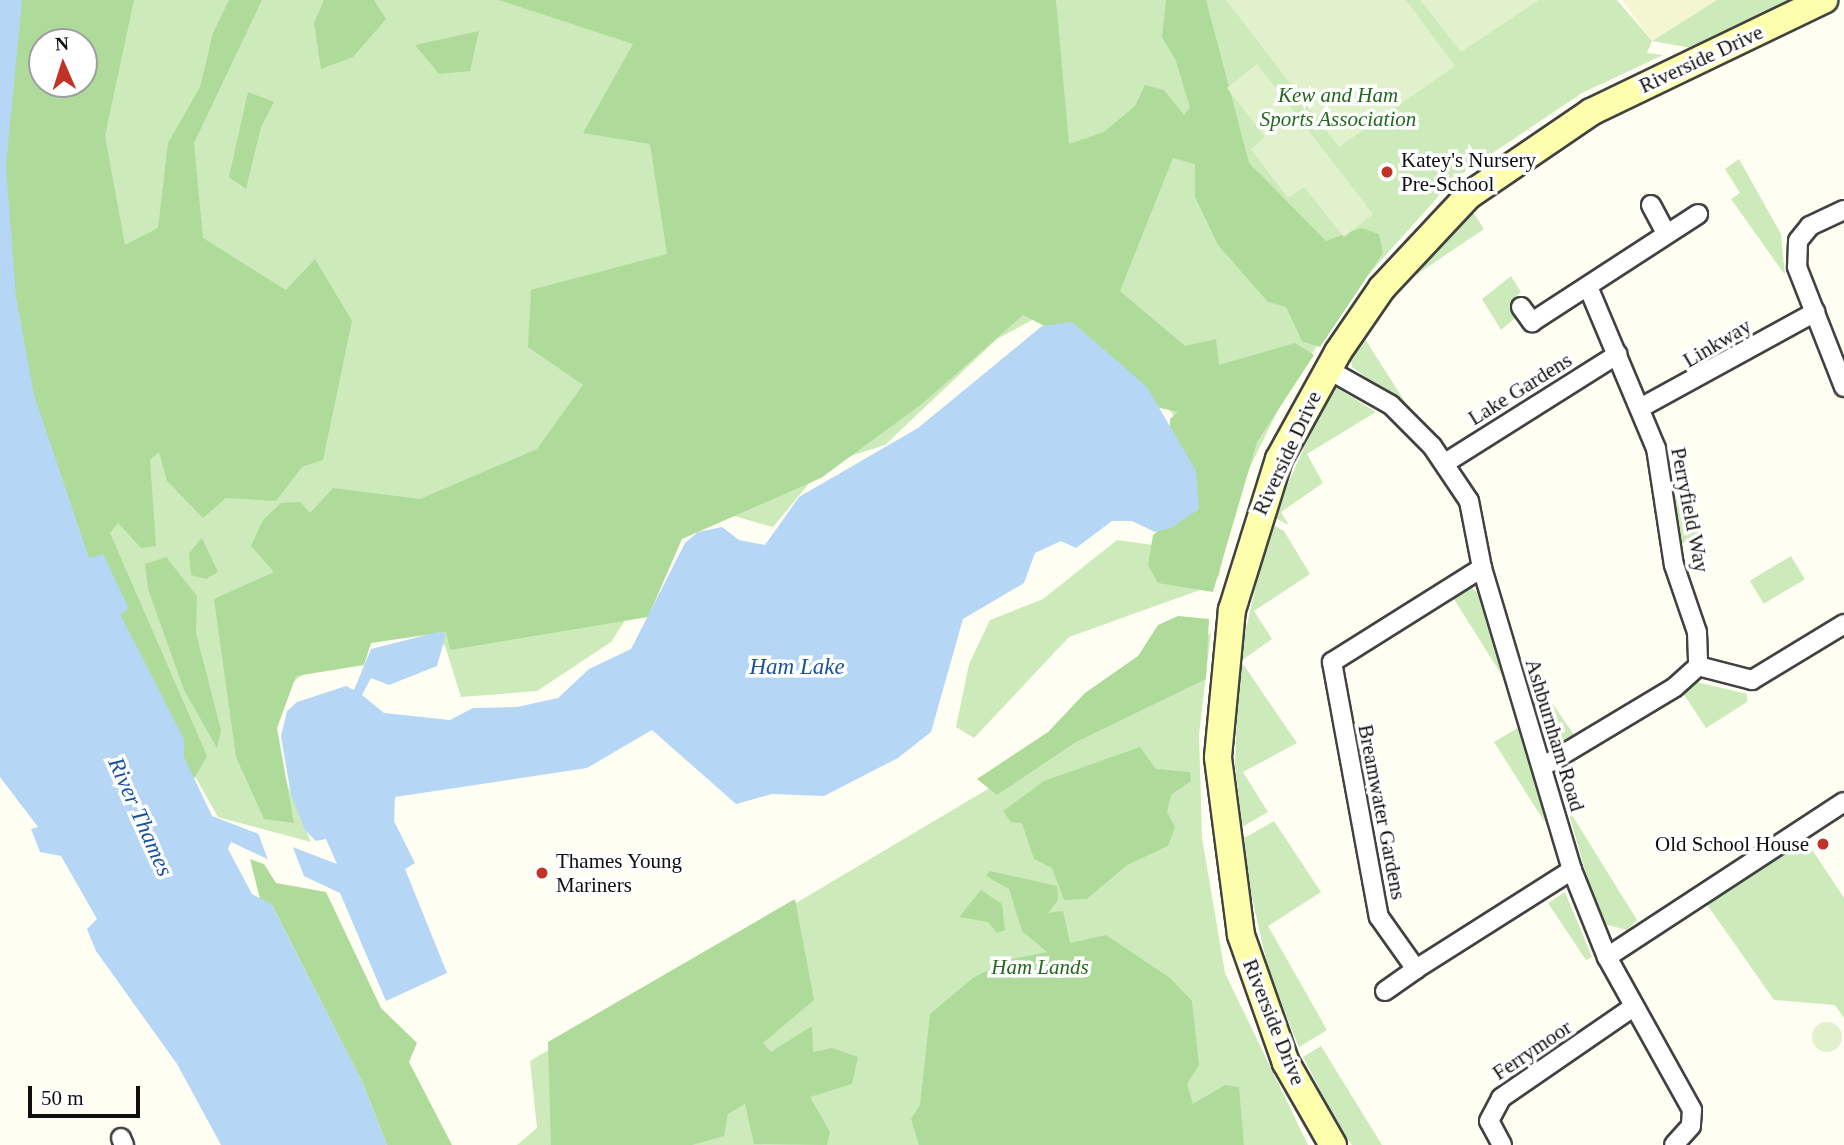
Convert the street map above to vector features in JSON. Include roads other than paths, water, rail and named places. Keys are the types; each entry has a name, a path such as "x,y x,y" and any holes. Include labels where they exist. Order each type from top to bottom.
{"street":[{"name":"Riverside Drive","path":"1333,1145 1286,1063 1244,945 1218,757 1224,651 1257,515 1296,424 1382,288 1468,196 1591,112 1824,0"},
{"path":"1651,205 1666,233"},
{"path":"1844,210 1810,226 1798,241 1797,267 1844,387"},
{"path":"1521,307 1532,322 1589,289 1666,233 1698,214"},
{"name":"Perryfield Way","path":"1589,289 1659,459 1674,565 1698,641 1698,666"},
{"name":"Linkway","path":"1640,408 1815,312"},
{"name":"Lake Gardens","path":"1445,463 1618,354"},
{"name":"Ashburnham Road","path":"1329,369 1391,405 1445,463 1469,501 1482,568 1572,870 1607,957 1632,1008 1692,1110 1691,1126 1674,1145"},
{"name":"Breamwater Gardens","path":"1416,969 1379,917 1332,662 1482,568"},
{"path":"1542,767 1675,687 1698,666 1752,680 1844,624"},
{"path":"1607,957 1844,802"},
{"path":"1385,991 1572,870"},
{"name":"Ferrymoor","path":"1502,1145 1489,1121 1501,1098 1632,1008"}],"water":[{"name":"Ham Lake","path":"0,0 22,0 6,166 16,297 34,395 89,558 103,554 129,609 120,614 184,739 184,757 212,816 337,864 326,839 316,841 305,830 291,795 281,736 287,711 297,702 346,686 354,690 371,649 438,632 446,634 437,666 389,685 371,678 362,695 384,713 450,720 473,708 517,707 558,698 589,669 631,649 685,543 698,532 722,527 739,540 765,545 799,497 918,428 1042,326 1072,322 1147,387 1196,471 1199,509 1171,528 1155,532 1132,521 1112,521 1076,548 1061,541 1035,553 1024,583 963,619 931,732 898,758 824,796 772,794 736,804 652,730 587,768 395,797 394,821 415,863 405,869 447,973 386,1001 340,893 231,842 228,849 252,894 272,905 363,1084 387,1145 221,1145 177,1064 96,951 87,929 97,919 61,856 40,852 31,829 38,827 0,777"}],"place":[{"name":"Katey's Nursery Pre-School","path":"1387,172"},
{"name":"Old School House","path":"1823,844"},
{"name":"Thames Young Mariners","path":"542,873"}],"park label":[{"name":"Kew and Ham Sports Association","path":"1338,107"},
{"name":"Ham Lands","path":"1040,967"}],"water label":[{"name":"River Thames","path":"140,817"}]}
